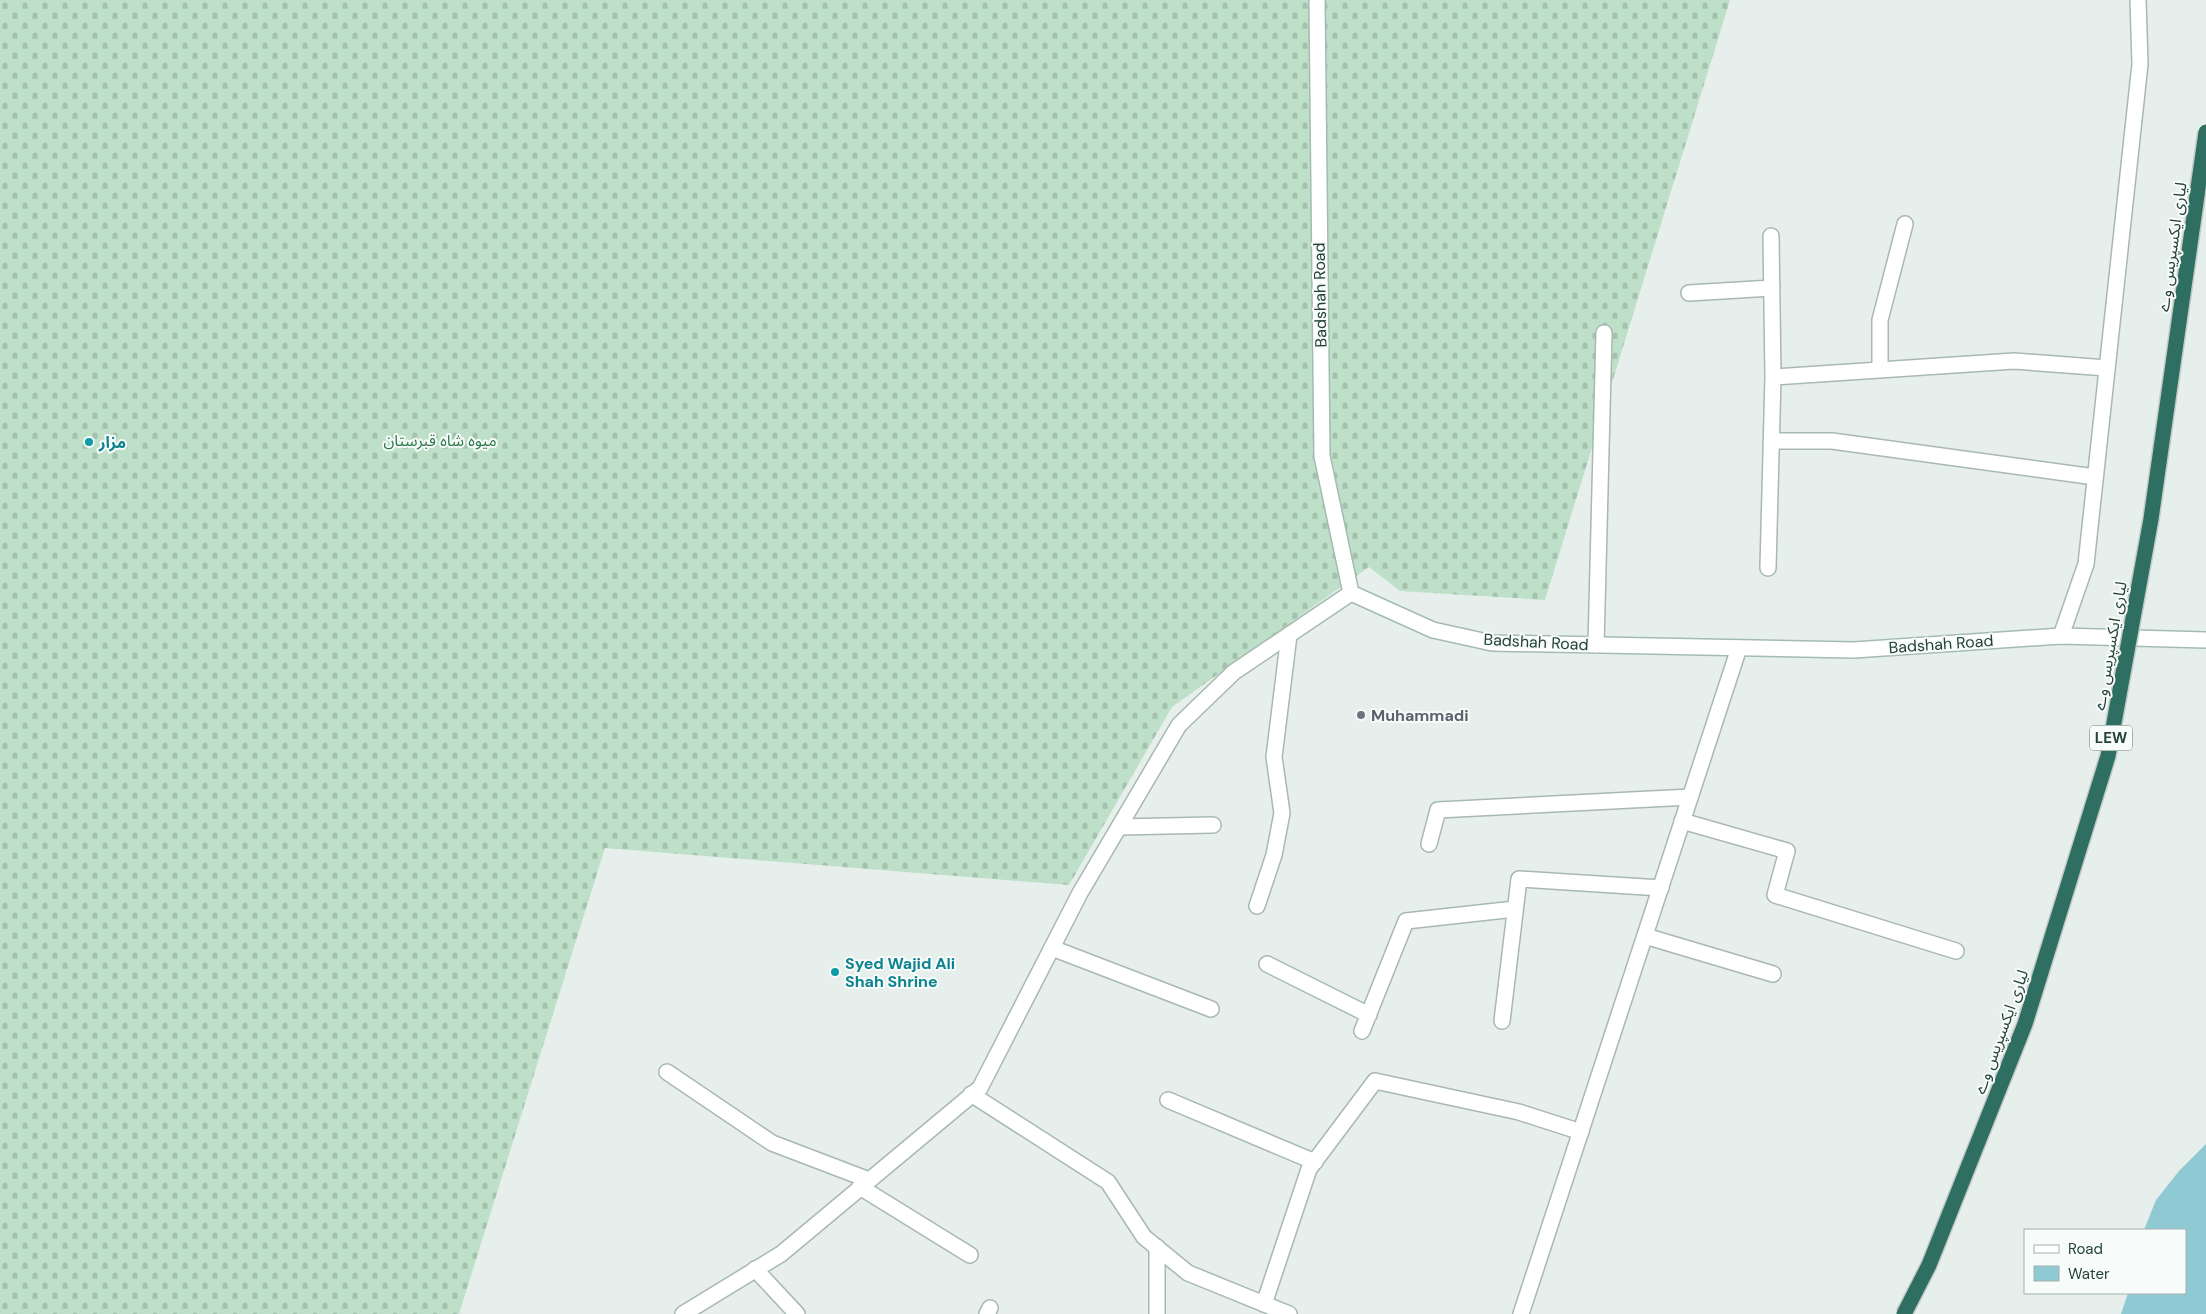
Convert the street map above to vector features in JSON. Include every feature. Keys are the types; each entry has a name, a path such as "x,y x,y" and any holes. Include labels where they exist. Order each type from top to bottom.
{"highway":[{"name":"لیاری ایکسپریس وے","path":"1904,1314 1929,1265 2026,1024 2108,756 2151,519 2206,132"}],"street":[{"name":"Badshah Road","path":"1317,0 1322,456 1351,593 1433,630 1484,641 1854,650 2061,636 2206,640"},
{"path":"2061,636 2086,564 2140,64 2138,0"},
{"path":"1880,370 1880,320 1905,224"},
{"path":"1768,568 1773,377 1771,236"},
{"path":"1689,293 1772,288"},
{"path":"1596,645 1604,333"},
{"path":"1773,377 2014,361 2107,368"},
{"path":"1771,441 1832,441 2095,477"},
{"path":"683,1314 780,1254 980,1088 1080,893 1179,725 1234,672 1351,593"},
{"path":"1257,906 1274,855 1282,814 1274,757 1289,634"},
{"path":"1521,1314 1739,648"},
{"path":"1429,844 1438,810 1690,797"},
{"path":"1682,822 1787,851 1774,895 1956,951"},
{"path":"1119,827 1213,825"},
{"path":"1502,1021 1519,879 1661,888"},
{"path":"1362,1031 1406,921 1515,909"},
{"path":"1645,936 1774,974"},
{"path":"1052,948 1211,1009"},
{"path":"1267,964 1369,1015"},
{"path":"667,1072 772,1143 864,1184 970,1255"},
{"path":"1264,1304 1309,1169 1375,1081 1519,1112 1581,1132"},
{"path":"971,1094 1108,1182 1144,1237 1188,1273 1289,1314"},
{"path":"1168,1100 1315,1162"},
{"path":"1157,1247 1158,1314"},
{"path":"754,1269 797,1314"}],"green space":[{"name":"میوہ شاہ قبرستان","path":"0,0 1730,0 1545,600 1400,591 1369,567 1172,707 1069,885 605,848 459,1314 0,1314"}],"water":[{"path":"2206,1144 2206,1314 2121,1314 2128,1294 2186,1294 2186,1229 2144,1229 2156,1200 2179,1171"}],"place":[{"name":"مزار","path":"89,442"},
{"name":"Muhammadi","path":"1361,715"},
{"name":"Syed Wajid Ali Shah Shrine","path":"835,972"}]}
